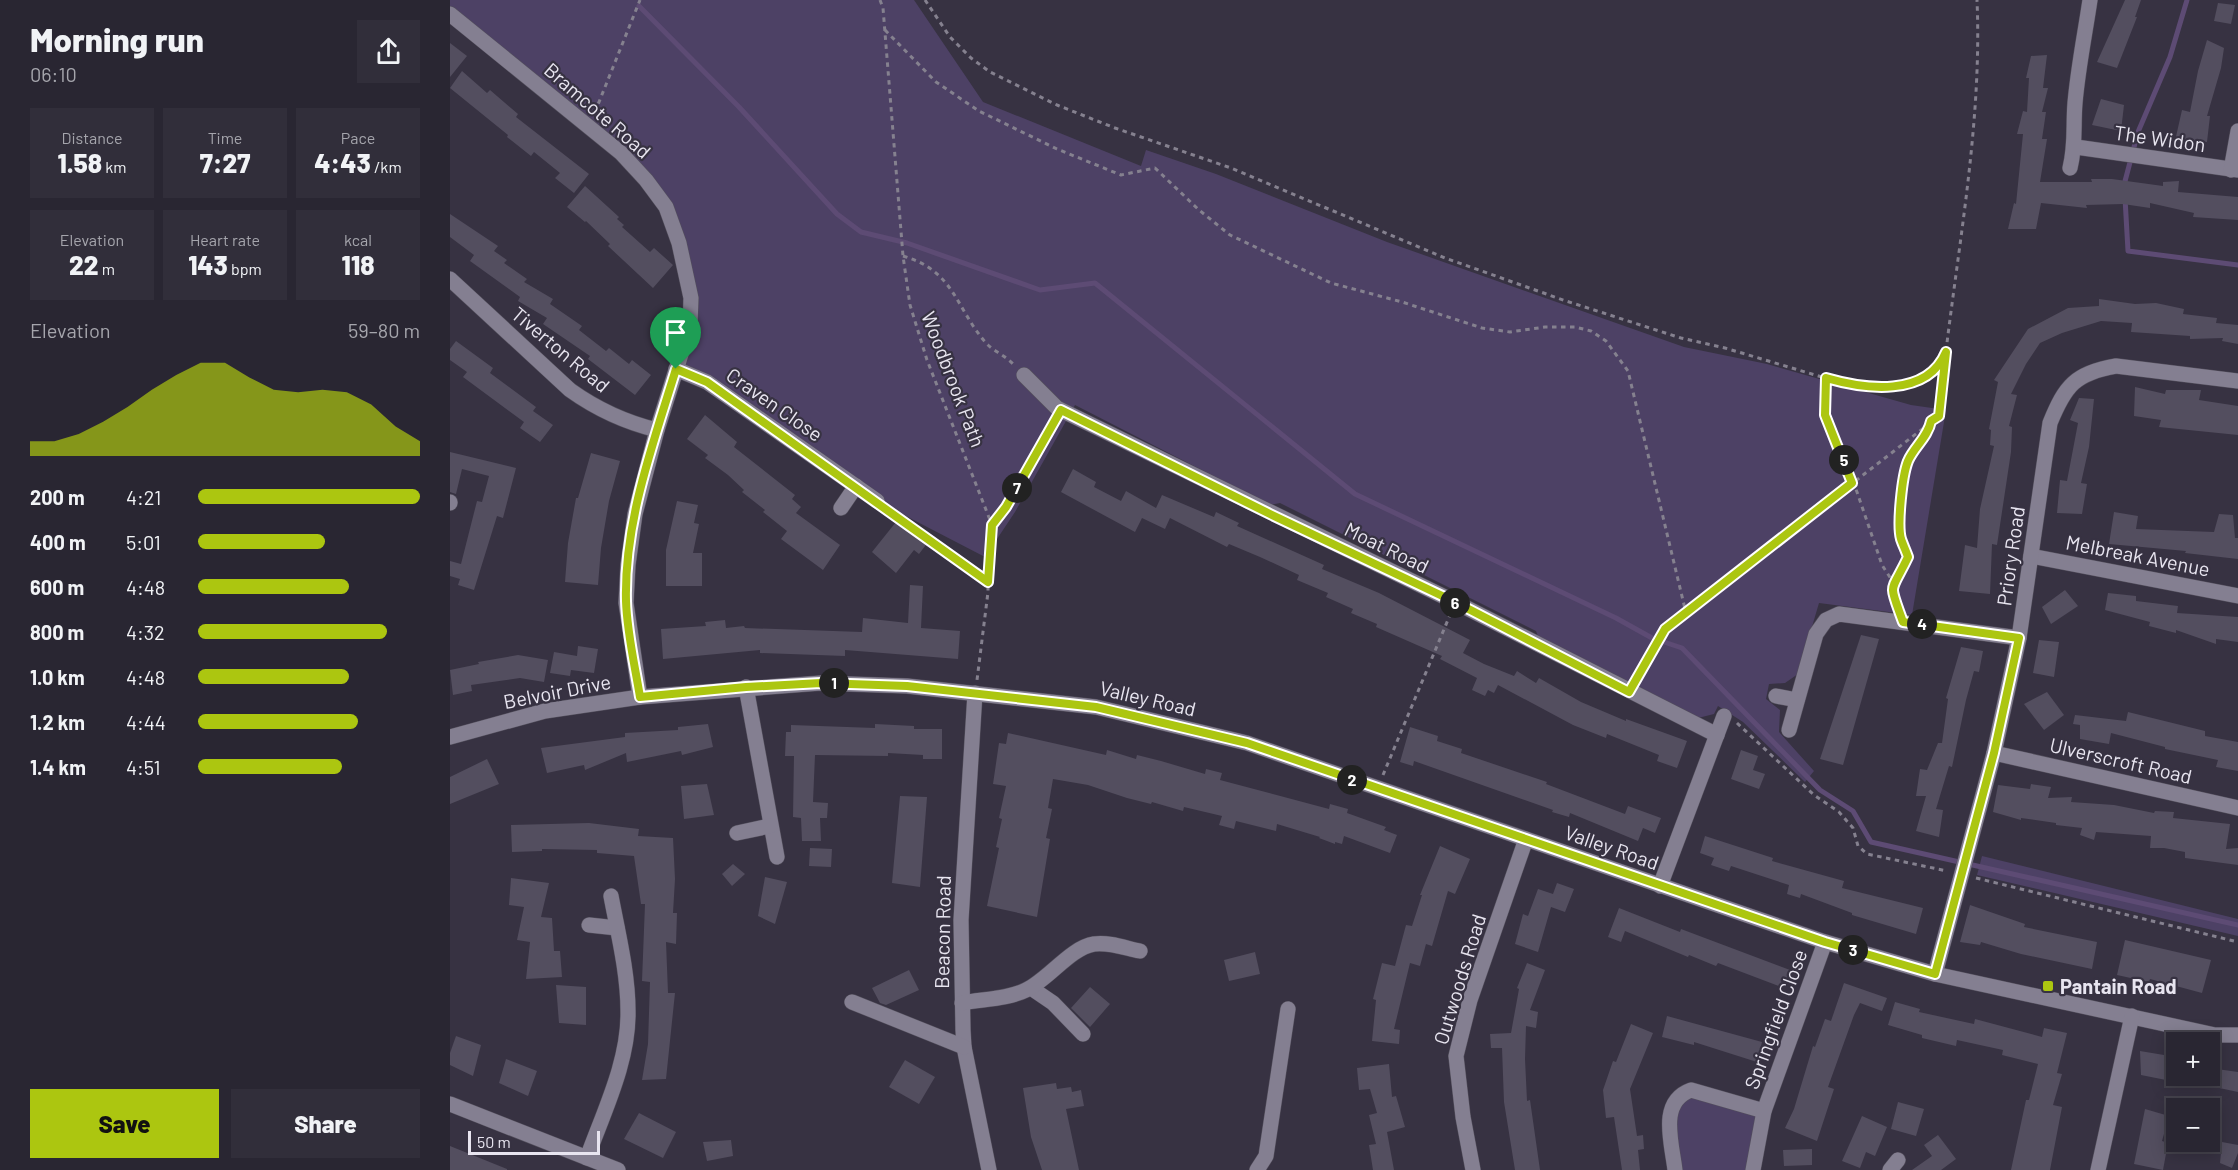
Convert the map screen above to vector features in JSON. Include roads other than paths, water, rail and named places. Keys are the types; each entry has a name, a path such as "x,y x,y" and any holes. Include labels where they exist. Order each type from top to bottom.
{"street":[{"path":"2070,168 2076,147 2075,105 2079,64 2090,0"},
{"name":"Bramcote Road","path":"450,14 621,153 646,180 666,207 679,243 691,298 690,326 676,369"},
{"path":"2235,170 2238,131"},
{"name":"The Widon","path":"2076,147 2235,170"},
{"name":"Tiverton Road","path":"450,279 570,390 592,406 618,419 657,430"},
{"name":"Priory Road","path":"1935,974 1994,753 2019,638 2050,423 2063,395 2074,381 2097,370 2116,366 2238,381"},
{"path":"640,697 626,603 628,565 635,514 676,369"},
{"name":"Craven Close","path":"676,369 707,382 877,501"},
{"name":"Moat Road","path":"1024,375 1066,412 1270,514 1455,602 1717,735"},
{"path":"841,508 856,486"},
{"name":"Melbreak Avenue","path":"2031,556 2238,596"},
{"path":"1789,730 1816,634 1826,620 1839,614 2019,638"},
{"name":"Belvoir Drive","path":"450,737 545,711 640,697 746,687 821,683 907,686 975,693"},
{"path":"746,687 777,857"},
{"name":"Valley Road","path":"975,693 1096,707 1247,743 1825,942 1935,974 2215,1035 2238,1035"},
{"name":"Beacon Road","path":"975,693 961,920 963,1047 989,1170"},
{"path":"1776,696 1797,700"},
{"path":"1660,886 1724,716"},
{"name":"Ulverscroft Road","path":"1994,753 2238,808"},
{"path":"737,833 770,826"},
{"name":"Outwoods Road","path":"1473,1170 1462,1117 1456,1056 1470,1000 1526,839"},
{"path":"587,1158 614,1086 625,1043 628,1011 611,896"},
{"path":"589,925 617,928"},
{"name":"Springfield Close","path":"1754,1170 1764,1111 1825,942"},
{"path":"962,1003 1022,992 1043,981 1075,953 1093,945 1112,944 1140,951"},
{"path":"1031,988 1053,1003 1083,1034"},
{"path":"852,1002 963,1047"},
{"path":"1257,1170 1266,1156 1288,1009"},
{"path":"2098,1170 2132,1016"},
{"name":"Springfield Close","path":"1675,1170 1670,1113 1674,1101 1680,1094 1691,1090 1764,1111"},
{"path":"450,1104 618,1170"}],"waterway":[{"path":"2124,185 2138,132 2170,57 2187,0"},
{"path":"639,6 739,107 837,214 861,232 907,243 1040,290 1095,283 1355,494 1616,618 1652,638 1682,648 1820,790 1853,811 1871,842 2238,925"},
{"path":"2125,198 2128,251 2238,265"}],"place":[{"name":"Pantain Road","path":"2048,986"}]}
